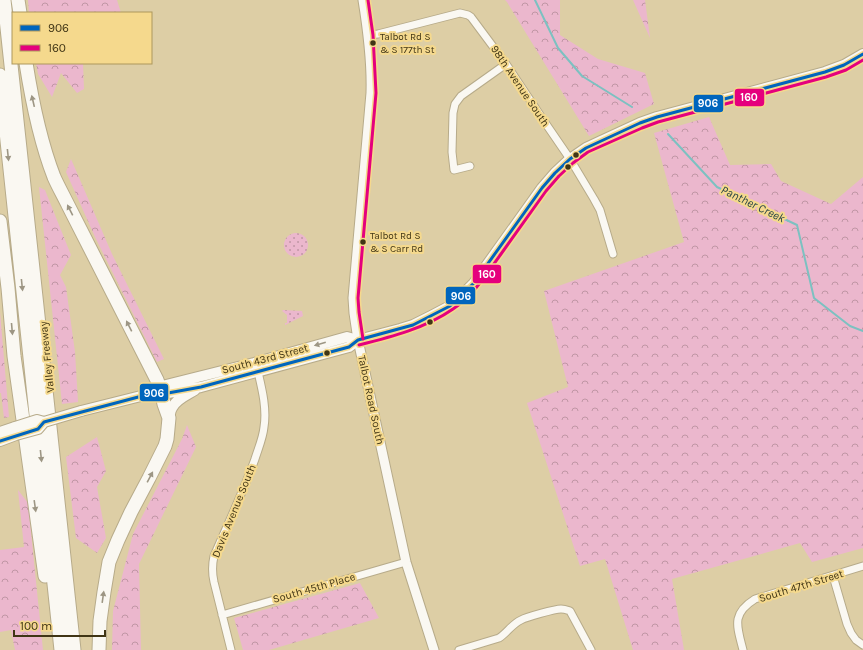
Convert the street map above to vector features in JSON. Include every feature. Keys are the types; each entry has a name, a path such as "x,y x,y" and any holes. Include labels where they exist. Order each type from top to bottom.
{"highway":[{"path":"4,0 74,650"},
{"path":"10,0 12,22"},
{"path":"18,0 20,12"},
{"name":"Valley Freeway","path":"16,64 79,650"},
{"path":"26,64 41,137 54,177 157,380 169,418 165,446 150,478 131,512 109,562 100,621 99,650"},
{"name":"Valley Freeway","path":"0,75 61,650"},
{"path":"0,220 14,356 54,650"}],"main road":[{"path":"358,340 413,325 450,306 474,283 555,172 586,148 640,123 657,117 825,72 844,65 863,54"},
{"name":"South 43rd Street","path":"0,441 36,420 44,422 161,390 166,386 347,337 358,340"},
{"name":"South 43rd Street","path":"161,390 168,393 201,387 349,347 358,340"},
{"path":"169,418 171,409 179,400 201,387"},
{"name":"South 43rd Street","path":"0,432 16,431"}],"street":[{"name":"Talbot Road South","path":"363,0 368,35 371,94 353,298 354,313 358,340 406,562 434,650"},
{"name":"98th Avenue South","path":"368,35 378,34 460,13 471,16 506,64 570,159 595,200 600,210 613,254"},
{"path":"470,166 454,170 452,152 453,114 455,104 461,96 506,64"},
{"name":"Davis Avenue South","path":"231,650 212,573 214,556 250,471 262,436 265,414 258,372"},
{"name":"South 45th Place","path":"222,615 406,562"},
{"name":"South 47th Street","path":"743,650 737,620 744,607 755,599 863,566"},
{"path":"833,576 851,633 856,640 863,645"},
{"path":"459,650 499,638 514,624 522,619 560,609 570,611 591,650"}],"green space":[{"path":"28,0 117,0 121,12 29,12"},
{"path":"505,0 560,0 560,35 598,59 645,73 654,104 589,136"},
{"path":"633,0 645,0 650,38"},
{"path":"36,64 83,64 84,89 77,93 61,73 52,97 38,74"},
{"path":"709,117 730,165 771,164 781,181 831,204 863,177 863,548 812,562 800,543 672,579 684,650 633,650 605,559 580,566 527,403 568,387 544,291 684,242 654,133"},
{"path":"71,159 112,254 164,359 157,362 95,237 66,172"},
{"path":"39,187 45,190 71,255 60,275 66,287 75,352 78,402 62,404"},
{"path":"296,233 305,236 308,245 305,254 296,257 287,254 284,245 287,236"},
{"path":"282,311 302,311 303,316 285,325 285,323 287,323 287,315"},
{"path":"0,312 9,417 4,418 0,393"},
{"path":"187,425 196,447 139,564 141,650 112,650 113,611 133,534 182,439"},
{"path":"97,437 106,471 97,487 106,538 97,553 76,538 66,457"},
{"path":"18,490 28,503 43,650 15,650 11,630 0,632 0,550 24,547"},
{"path":"360,583 379,618 269,650 243,650 234,618"}],"waterway":[{"name":"Panther Creek","path":"535,0 558,48 582,76 632,107"},
{"name":"Panther Creek","path":"668,134 717,187 797,225 814,298 850,326 863,331"}],"transit line":[{"name":"160","path":"363,339 358,298 376,93 373,35 368,0"},
{"name":"906","path":"0,441 38,429 44,422 161,391 168,393 201,387 349,347 358,340 413,325 450,306 474,283 542,188 570,159 586,148 640,123 657,117 825,72 844,65 863,54"},
{"name":"160","path":"359,345 420,327 443,316 461,303 485,276 546,191 559,176 588,152 658,122 826,77 846,70 863,60"}],"place":[{"name":"Talbot Rd S & S 177th St","path":"373,43"},
{"name":"Talbot Rd S & S Carr Rd","path":"363,242"}]}
